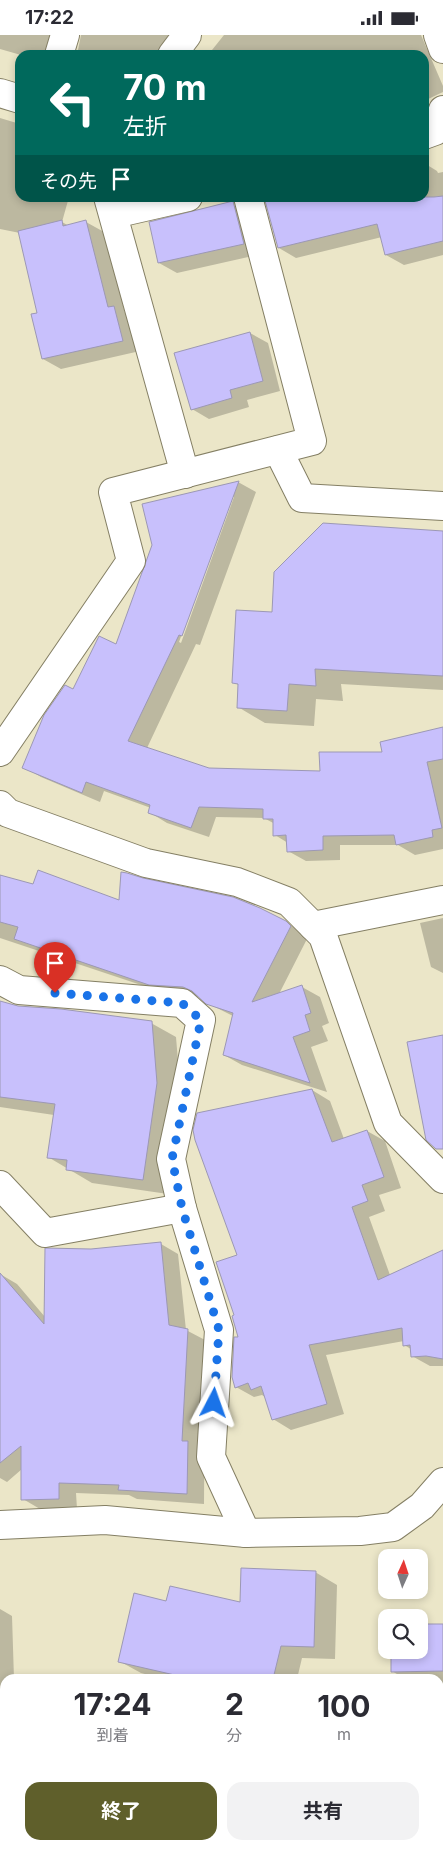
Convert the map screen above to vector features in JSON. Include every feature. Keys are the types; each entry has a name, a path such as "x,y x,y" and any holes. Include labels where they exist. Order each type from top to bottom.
{"street":[{"path":"60,50 65,35"},
{"path":"176,50 187,35"},
{"path":"438,35 443,49"},
{"path":"0,93 15,98"},
{"path":"429,133 435,131 443,110"},
{"path":"145,202 111,206 185,473"},
{"path":"0,752 131,561 113,492 312,441 249,202"},
{"path":"278,449 302,498 443,506"},
{"path":"0,805 8,813 146,863 237,881 289,903 323,935 388,1123 443,1179"},
{"path":"313,926 443,900"},
{"path":"0,980 19,990 182,1003 201,1020 172,1159 182,1208 219,1330 211,1457 246,1533"},
{"path":"0,1185 45,1233 182,1208"},
{"path":"0,1525 105,1520 246,1533 360,1531 393,1527 422,1506 443,1482"}],"building":[{"path":"443,196 443,241 385,255 377,224 278,248 265,202 429,202 429,197"},
{"path":"233,202 244,244 158,263 149,222"},
{"path":"62,220 63,226 86,220 108,307 114,306 123,341 42,359 31,314 37,313 18,231"},
{"path":"250,332 263,381 230,390 232,398 191,410 174,353"},
{"path":"239,481 182,636 179,635 128,741 209,768 320,771 319,752 382,752 380,742 443,727 443,759 427,762 442,828 432,830 433,837 396,845 394,835 323,836 323,850 287,852 286,835 273,836 273,819 263,819 263,809 199,807 191,828 148,813 150,805 86,782 82,793 22,768 44,715 65,685 73,689 99,636 116,644 152,545 142,504"},
{"path":"323,523 443,531 443,676 315,669 316,686 289,684 287,711 237,708 238,684 232,683 236,610 272,612 274,572"},
{"path":"38,870 119,900 121,872 127,873 233,897 286,921 291,926 252,1002 302,985 311,1013 305,1015 310,1031 293,1037 310,1083 223,1055 233,1013 206,1004 192,991 183,987 149,985 14,939 18,927 0,922 0,875 33,884"},
{"path":"0,1001 18,1006 61,1009 152,1021 157,1083 143,1180 66,1170 67,1160 47,1158 55,1104 0,1097"},
{"path":"443,1035 443,1149 436,1149 426,1140 407,1042"},
{"path":"312,1089 332,1142 367,1130 384,1177 362,1185 368,1201 352,1207 378,1280 443,1250 443,1359 426,1356 411,1357 410,1345 403,1346 402,1328 309,1345 327,1404 272,1420 261,1386 251,1390 248,1383 235,1388 232,1377 234,1337 238,1337 232,1316 234,1315 216,1262 237,1255 193,1130 197,1113"},
{"path":"161,1242 169,1325 188,1329 182,1441 188,1441 187,1494 118,1490 119,1485 59,1483 59,1499 21,1500 21,1446 0,1463 0,1273 44,1324 45,1248 91,1249"},
{"path":"241,1568 316,1571 314,1647 281,1646 274,1674 170,1674 118,1662 134,1593 166,1601 170,1586 240,1602"},
{"path":"428,1624 443,1624 443,1671 391,1672 391,1659 428,1659"}],"route":[{"path":"55,993 182,1003 201,1020 172,1159 182,1208 219,1330 214,1403"}]}
